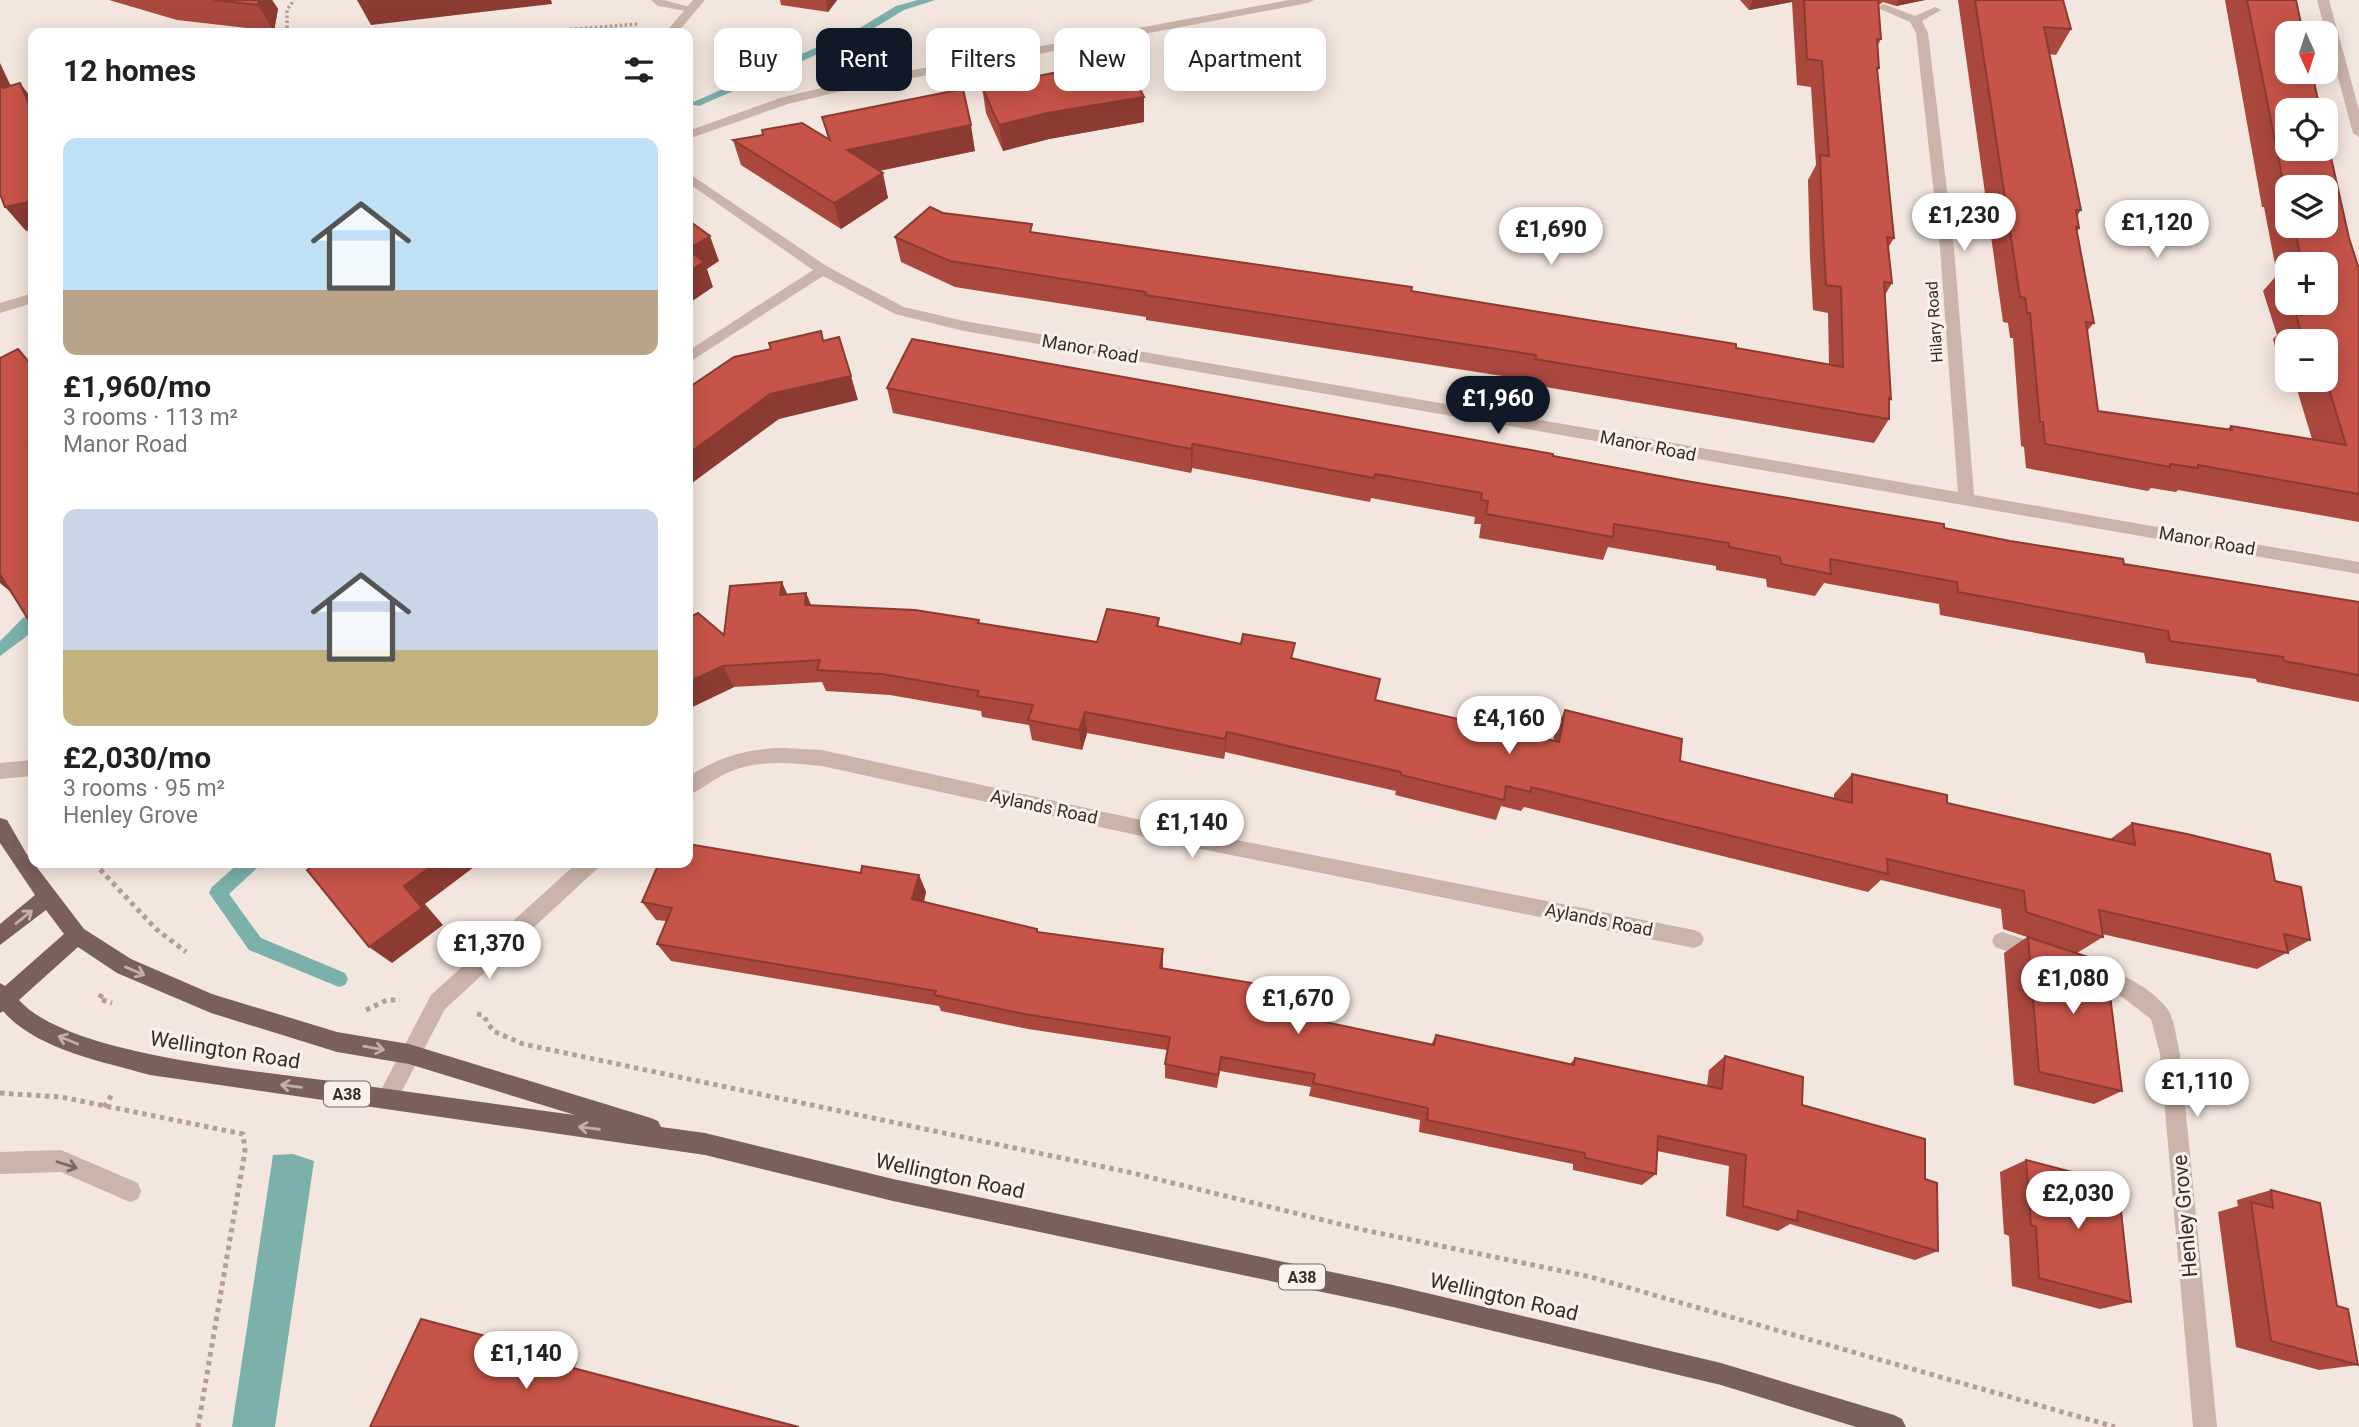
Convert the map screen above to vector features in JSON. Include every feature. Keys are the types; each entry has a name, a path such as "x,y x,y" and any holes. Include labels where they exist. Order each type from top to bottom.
{"main road":[{"name":"A38","path":"0,826 19,859 77,935 124,966 211,1003 337,1042 409,1054 705,1144"},
{"path":"0,936 48,897"},
{"path":"2,998 77,935"},
{"name":"Wellington Road","path":"2,998 19,1015 69,1042 132,1060 197,1073 705,1144 893,1190 1393,1296 1621,1350 1721,1374 1894,1427"}],"street":[{"path":"657,0 662,4 695,5"},
{"path":"693,133 784,101 838,88 1308,0"},
{"path":"2323,0 2359,133"},
{"path":"676,28 695,5"},
{"path":"1884,7 1915,20 1935,9"},
{"name":"Hilary Road","path":"1915,20 1922,33 1947,248 1966,498"},
{"name":"Manor Road","path":"693,180 824,270 900,311 964,326 1220,373 1465,412 1710,457 1966,498 2359,568"},
{"path":"693,355 824,270"},
{"path":"0,308 28,300"},
{"name":"Aylands Road","path":"693,783 733,760 771,753 822,758 1191,839 1694,939"},
{"path":"0,771 28,769"},
{"path":"387,1099 438,1002 585,868"},
{"name":"Henley Grove","path":"2002,941 2061,960 2125,987 2159,1013 2170,1054 2205,1427"},
{"path":"0,1163 61,1161 130,1191"}],"path":[{"path":"287,28 287,10 294,0"},
{"path":"589,28 640,24 659,28"},
{"path":"99,868 156,929 196,960"},
{"path":"122,1006 99,999 156,929"},
{"path":"363,1011 387,1000 438,1002 483,1016 493,1031 523,1044 1128,1172 1364,1230 1591,1277 2116,1427"},
{"path":"104,1107 132,1060"},
{"path":"0,1093 61,1097 243,1134 245,1151 198,1427"}],"water":[{"path":"293,1154 314,1161 275,1427 232,1427 273,1155"}],"building":[{"path":"214,0 259,0 258,5"},
{"path":"1804,0 1878,0 1881,39 1877,39 1877,68 1894,238 1887,237 1892,283 1884,282 1891,399 1889,398 1889,419 1535,359 1536,355 1145,295 1146,292 950,261 895,237 930,207 943,213 1032,224 1030,232 1412,287 1411,291 1736,344 1736,348 1843,367 1841,287 1826,285 1820,155 1829,156 1822,61 1807,59"},
{"path":"1975,0 2063,0 2071,29 2044,27 2081,210 2076,210 2079,228 2076,227 2094,323 2086,322 2098,411 2232,430 2231,426 2346,445 2330,392 2338,392 2338,329 2300,329 2296,315 2338,315 2338,252 2299,252 2297,238 2338,238 2338,189 2359,269 2359,494 2198,465 2198,468 2170,464 2170,467 2045,444 2043,422 2040,422 2030,313 2027,313 2025,298 2020,297"},
{"path":"2247,0 2296,0 2300,21 2275,21 2275,84 2315,84 2317,98 2275,98 2275,141"},
{"path":"1054,73 1054,91 1141,91 1144,97 1047,113 999,125 984,91 1040,91 1040,76"},
{"path":"0,81 3,88 20,83 28,102 28,202 5,207 0,194"},
{"path":"963,91 971,125 847,150 883,173 834,203 733,140 763,135 762,130 802,123 830,140 822,117"},
{"path":"2279,161 2332,161 2335,175 2282,175"},
{"path":"693,224 710,236 693,246"},
{"path":"693,254 704,262 693,269"},
{"path":"821,331 823,341 839,337 851,376 770,394 693,450 693,385 734,357 771,349 769,343"},
{"path":"912,339 1553,454 1692,482 1944,524 1944,528 2010,541 2123,559 2124,564 2359,602 2359,675 2284,661 2283,657 2170,641 2168,631 1958,592 1957,582 1830,559 1831,574 1781,564 1780,557 1729,547 1729,543 1614,524 1613,537 1486,514 1488,501 1481,500 1482,493 1375,474 1374,478 1193,444 1191,449 887,388"},
{"path":"18,349 28,361 28,619 0,574 0,358"},
{"path":"782,582 780,595 806,593 805,605 915,610 1097,642 1107,609 1132,613 1159,618 1157,626 1241,644 1243,634 1295,643 1291,658 1380,679 1375,700 1559,742 1565,710 1682,739 1680,761 1852,803 1852,774 1947,795 1947,803 2135,845 2132,823 2187,834 2270,854 2275,881 2301,887 2310,940 2284,934 2288,953 2099,910 2103,937 2026,912 2024,891 1887,859 1888,874 1531,787 1531,792 1506,786 1504,800 1401,775 1401,772 1227,732 1225,739 1085,712 1079,730 1028,720 1033,705 977,696 979,691 882,674 817,670 820,660 723,666 693,680 693,616 698,613 724,635 730,586"},
{"path":"693,845 861,873 862,866 919,875 912,899 1037,929 1037,932 1163,949 1160,968 1295,990 1292,1015 1434,1045 1436,1035 1574,1065 1575,1058 1722,1089 1725,1056 1803,1077 1802,1105 1925,1139 1925,1179 1937,1183 1938,1251 1798,1211 1797,1221 1743,1206 1746,1155 1658,1136 1656,1174 1585,1158 1585,1153 1427,1120 1428,1108 1313,1083 1315,1074 1221,1057 1218,1075 1165,1064 1170,1037 1024,1014 934,995 936,991 657,944 672,908 642,902 657,868 693,868"},
{"path":"429,868 404,886 422,908 369,947 307,870"},
{"path":"2028,937 2106,963 2122,1091 2039,1072"},
{"path":"2026,1160 2118,1184 2131,1302 2039,1278 2036,1227 2031,1225"},
{"path":"2271,1190 2320,1203 2337,1306 2348,1309 2358,1365 2271,1341 2251,1202 2273,1208"},
{"path":"421,1319 531,1348 527,1356 799,1427 370,1427"}],"waterway":[{"path":"695,104 862,31 900,8 930,0"},
{"path":"0,650 28,624"},
{"path":"246,868 218,893 255,944 339,979"}]}
